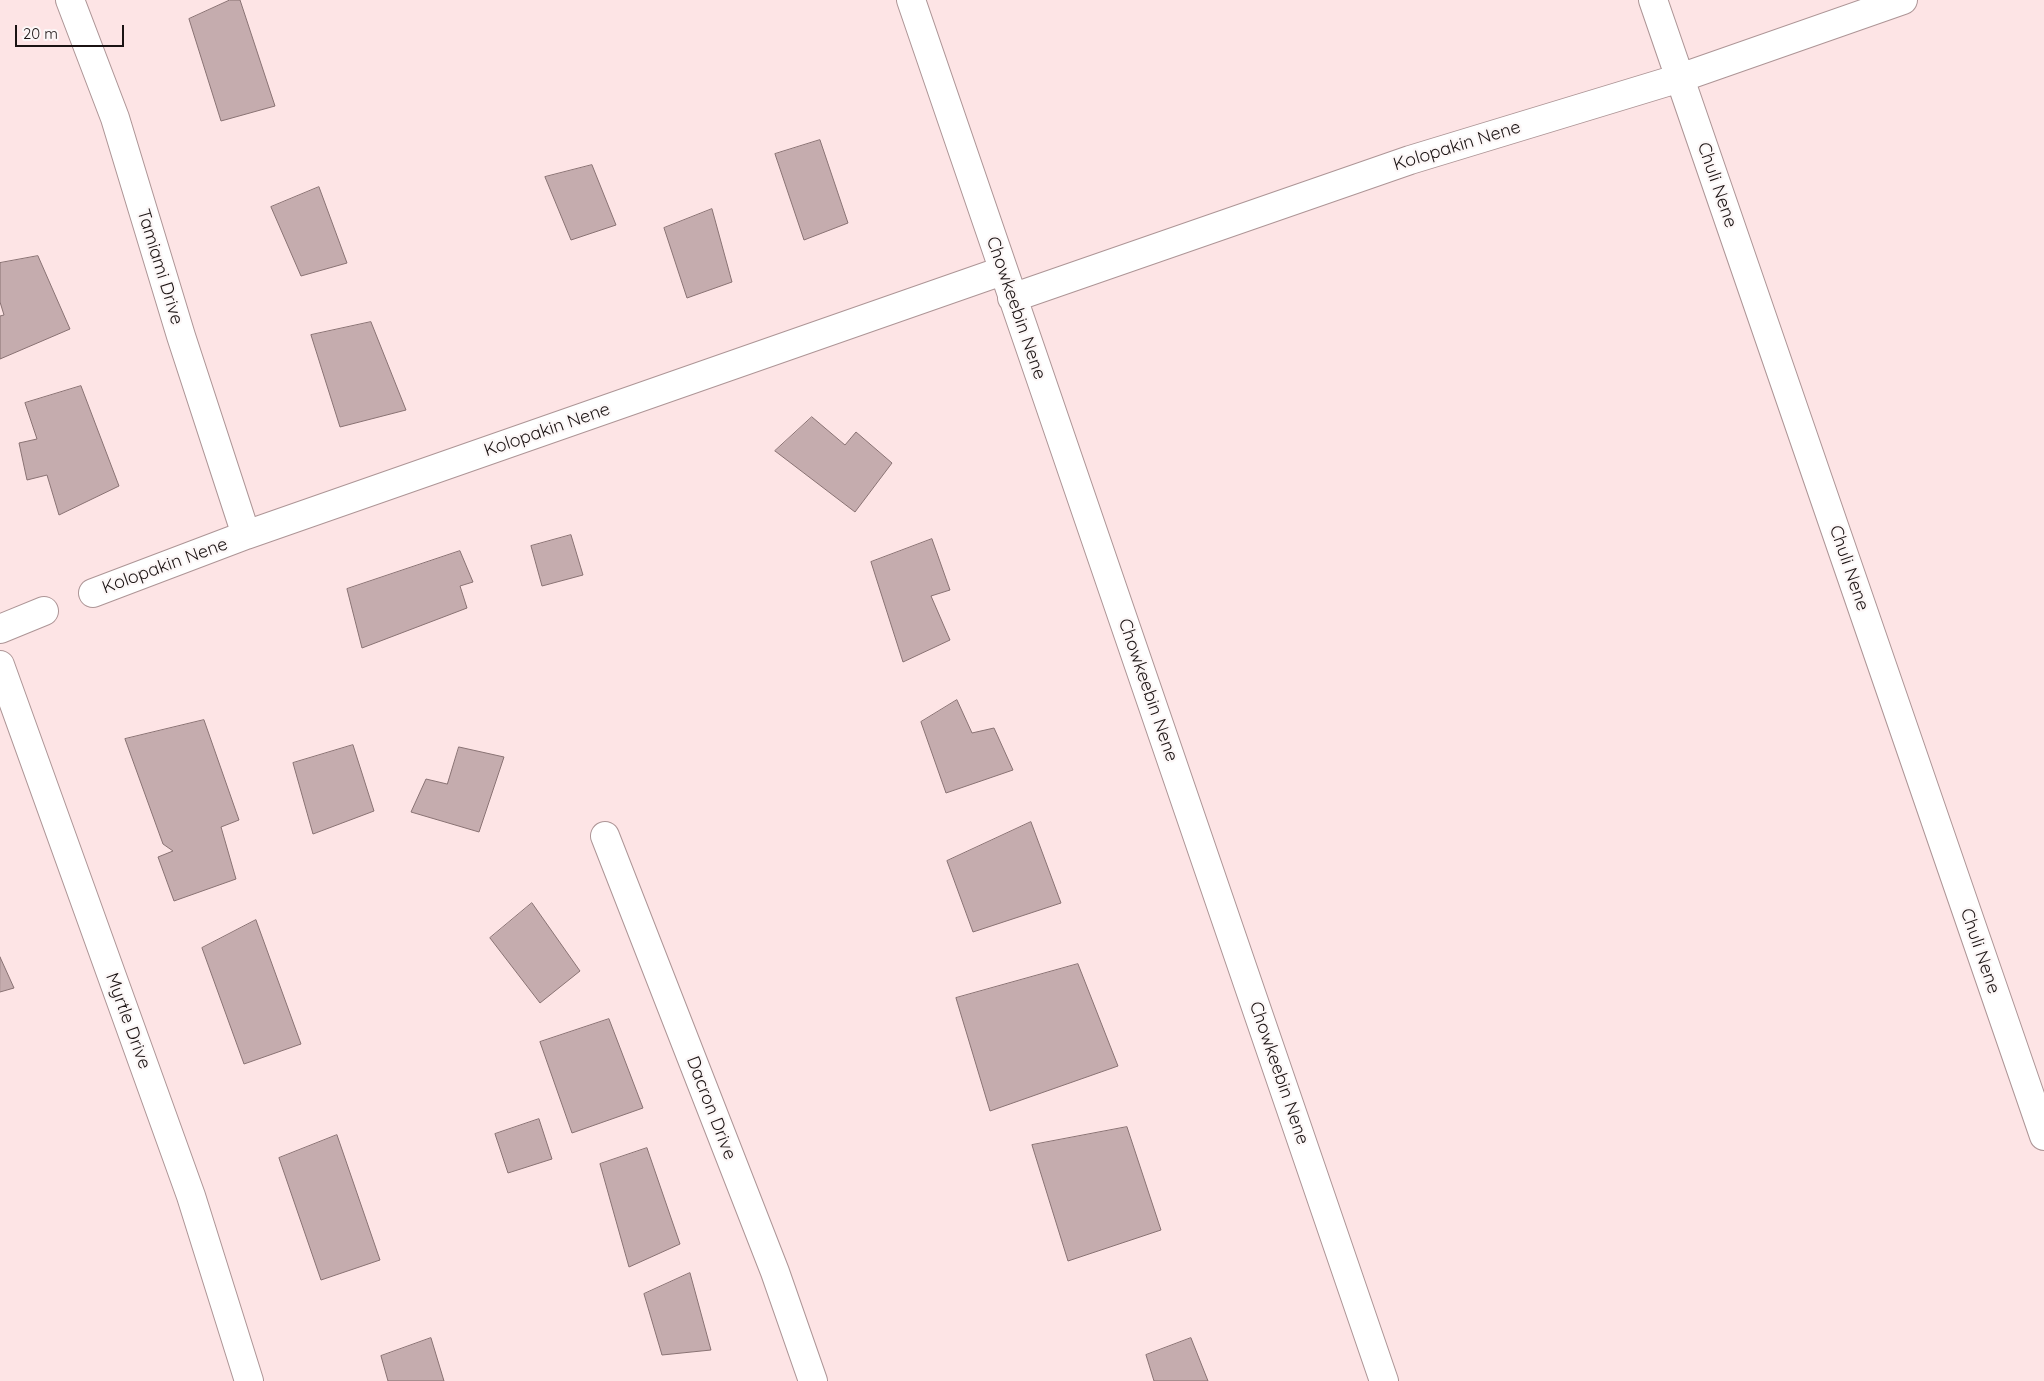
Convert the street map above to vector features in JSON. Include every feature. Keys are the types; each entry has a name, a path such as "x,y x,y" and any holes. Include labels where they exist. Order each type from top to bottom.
{"street":[{"name":"Tamiami Drive","path":"70,0 115,118 181,336 246,536"},
{"name":"Chowkeebin Nene","path":"911,0 1002,271 1384,1381"},
{"name":"Chuli Nene","path":"1653,0 2044,1136"},
{"name":"Kolopakin Nene","path":"1012,298 1410,160 1680,78 1903,0"},
{"name":"Kolopakin Nene","path":"93,593 246,536 1002,271"},
{"path":"0,629 44,611"},
{"name":"Myrtle Drive","path":"0,664 191,1196 249,1381"},
{"name":"Dacron Drive","path":"605,836 775,1272 813,1381"}],"building":[{"path":"230,0 240,0 275,106 221,121 189,19"},
{"path":"820,140 848,223 804,240 775,154"},
{"path":"592,165 616,225 571,240 545,177"},
{"path":"319,187 347,263 301,276 271,207"},
{"path":"712,209 732,282 687,298 664,228"},
{"path":"38,256 70,329 0,359 0,316 4,315 0,302 0,263"},
{"path":"371,322 406,410 340,427 311,335"},
{"path":"81,386 119,486 59,515 47,475 27,480 19,443 37,439 25,403"},
{"path":"812,417 845,445 856,432 892,463 855,512 775,451"},
{"path":"571,535 583,575 542,586 531,546"},
{"path":"932,539 950,590 931,596 950,640 903,662 871,562"},
{"path":"460,551 473,582 460,586 467,608 362,648 347,589"},
{"path":"957,700 972,733 994,728 1013,770 946,793 921,722"},
{"path":"204,720 239,820 221,827 236,879 174,901 158,857 173,851 163,844 125,739"},
{"path":"353,745 374,811 313,834 293,763"},
{"path":"459,747 504,757 479,832 411,812 426,779 447,784"},
{"path":"1031,822 1061,903 973,932 947,861"},
{"path":"532,903 580,971 540,1003 490,938"},
{"path":"256,920 301,1044 244,1064 202,948"},
{"path":"0,957 14,988 0,992"},
{"path":"1078,964 1118,1066 990,1111 956,998"},
{"path":"609,1019 643,1108 572,1133 540,1042"},
{"path":"539,1119 552,1159 508,1173 495,1134"},
{"path":"1127,1127 1161,1230 1068,1261 1032,1145"},
{"path":"337,1135 380,1260 321,1280 279,1158"},
{"path":"647,1148 680,1244 629,1267 600,1164"},
{"path":"690,1273 711,1350 662,1355 644,1294"},
{"path":"431,1338 444,1381 388,1381 381,1356"},
{"path":"1191,1338 1208,1381 1154,1381 1146,1355"}]}
